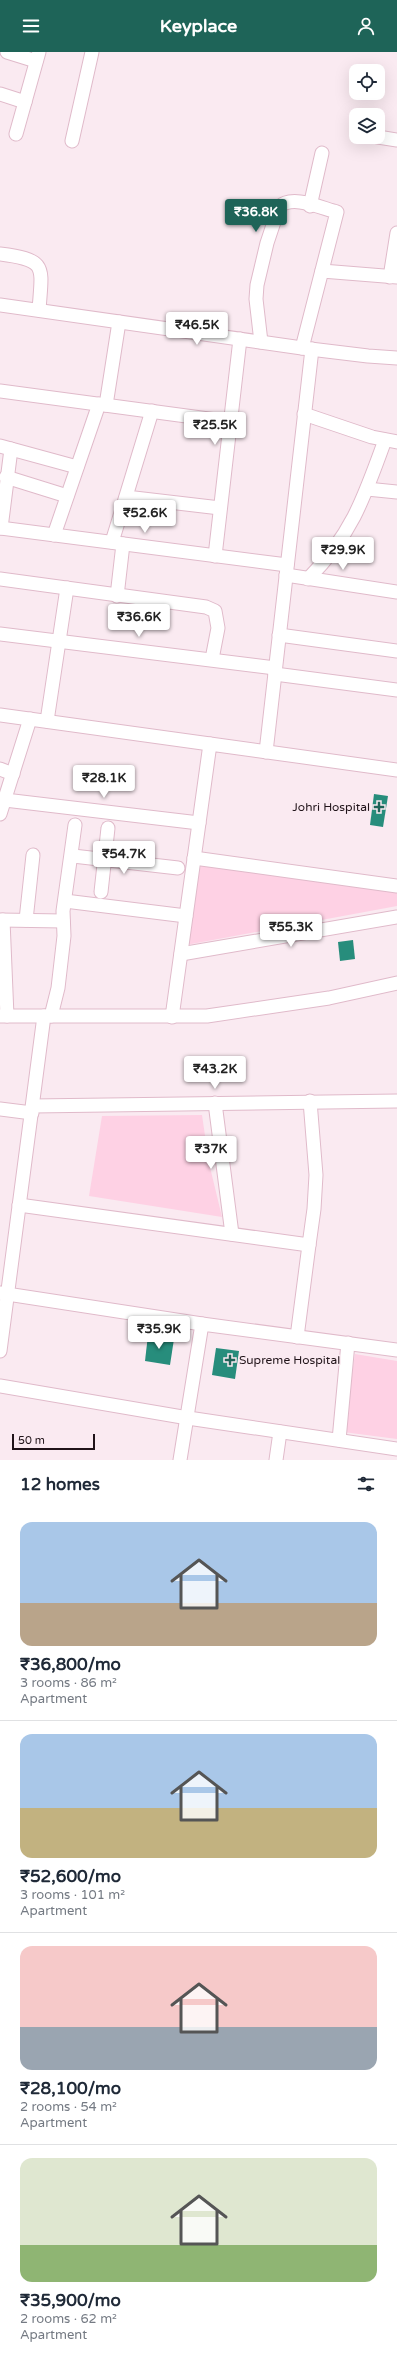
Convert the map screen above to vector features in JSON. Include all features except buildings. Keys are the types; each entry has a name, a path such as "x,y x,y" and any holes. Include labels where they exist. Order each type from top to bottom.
{"street":[{"path":"7,52 37,57 16,134"},
{"path":"72,141 92,52"},
{"path":"0,94 25,102"},
{"path":"385,138 397,140"},
{"path":"310,206 322,153"},
{"path":"260,342 256,299 257,285 276,215 284,202 292,201 337,212 322,272 307,348 304,414 266,752"},
{"path":"322,272 394,277 397,233"},
{"path":"0,254 30,259 37,263 41,271 39,310"},
{"path":"0,305 260,342 397,358"},
{"path":"54,535 77,467 103,405 118,322"},
{"path":"214,556 240,339"},
{"path":"0,391 230,422"},
{"path":"117,596 118,543 126,497 152,411"},
{"path":"304,414 391,441 367,488 351,525 342,540 308,579"},
{"path":"77,467 5,448 6,477 0,528 214,556 286,570 308,579 397,592"},
{"path":"6,477 67,496"},
{"path":"367,488 397,492"},
{"path":"126,497 220,508"},
{"path":"0,579 206,607 215,610 218,628 212,659"},
{"path":"47,721 67,588"},
{"path":"0,634 212,659 275,671 397,690"},
{"path":"279,635 397,652"},
{"path":"0,715 397,770"},
{"path":"0,814 30,719"},
{"path":"172,1017 210,744"},
{"path":"0,769 13,774"},
{"path":"5,800 199,823"},
{"path":"0,1351 4,1293 19,1205 32,1110 48,1016 58,988 64,936 64,901 72,856 75,825"},
{"path":"101,892 108,828"},
{"path":"26,920 33,855"},
{"path":"72,856 178,868"},
{"path":"194,858 397,886"},
{"path":"64,901 186,916"},
{"path":"181,954 397,917"},
{"path":"63,922 2,920 3,1016 207,1016 265,1009 343,996 397,984"},
{"path":"0,1109 32,1110 310,1101 397,1101"},
{"path":"297,1336 314,1209 316,1175 310,1101"},
{"path":"215,1103 232,1234"},
{"path":"19,1205 309,1245"},
{"path":"4,1293 202,1324 397,1350"},
{"path":"180,1460 202,1324"},
{"path":"339,1440 348,1344"},
{"path":"0,1386 188,1418 397,1449"},
{"path":"276,1460 280,1432"}],"shaded area":[{"path":"201,865 397,891 397,906 186,945 186,916"},
{"path":"202,1115 209,1163 222,1217 89,1196 102,1116"},
{"path":"355,1354 397,1361 397,1439 343,1432"}],"place":[{"name":"Johri Hospital","path":"379,807"},
{"name":"Supreme Hospital","path":"230,1360"}]}
